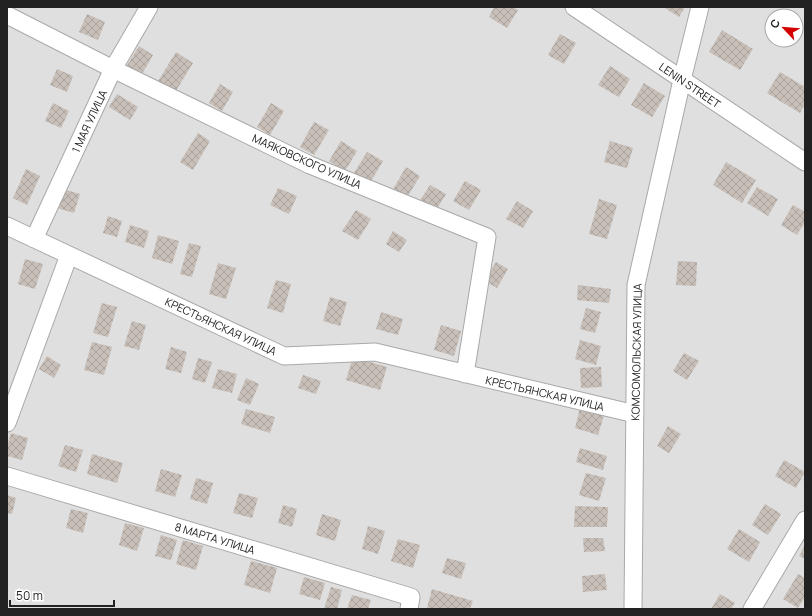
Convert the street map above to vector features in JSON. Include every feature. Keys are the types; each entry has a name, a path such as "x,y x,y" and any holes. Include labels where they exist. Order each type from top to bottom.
{"street":[{"name":"1 МАЯ УЛИЦА","path":"34,239 113,69 149,7"},
{"name":"LENIN STREET","path":"574,7 805,162"},
{"name":"КОМСОМОЛЬСКАЯ УЛИЦА","path":"633,609 636,285 700,7"},
{"name":"МАЯКОВСКОГО УЛИЦА","path":"7,15 113,69 310,164 487,238 465,374"},
{"name":"КРЕСТЬЯНСКАЯ УЛИЦА","path":"7,226 284,356 375,352 635,414"},
{"path":"7,423 69,255"},
{"name":"8 МАРТА УЛИЦА","path":"7,476 412,597 409,609"},
{"path":"752,609 805,520"}],"shaded area":[{"path":"7,7 805,7 805,609 7,609"}],"building":[{"path":"494,7 513,7 518,10 507,28 489,17"},
{"path":"663,7 685,7 679,17"},
{"path":"87,14 105,22 98,40 79,32"},
{"path":"722,30 753,49 740,70 709,52"},
{"path":"560,34 576,43 564,64 548,55"},
{"path":"139,46 153,55 141,76 126,67"},
{"path":"176,52 193,63 174,94 157,83"},
{"path":"610,66 630,79 619,97 598,85"},
{"path":"57,69 73,76 67,92 50,85"},
{"path":"780,72 805,87 805,104 800,113 767,93"},
{"path":"644,83 665,96 652,117 631,105"},
{"path":"220,84 233,92 222,111 209,103"},
{"path":"117,94 138,107 130,120 109,107"},
{"path":"53,103 69,111 61,128 45,121"},
{"path":"271,103 284,111 270,135 257,127"},
{"path":"314,122 329,130 314,155 300,147"},
{"path":"198,133 210,141 193,170 180,162"},
{"path":"341,141 357,151 345,171 329,161"},
{"path":"610,141 633,148 627,168 604,162"},
{"path":"367,152 383,161 370,183 354,173"},
{"path":"726,162 756,180 742,203 713,185"},
{"path":"406,167 420,176 406,199 392,191"},
{"path":"26,169 40,176 27,205 13,198"},
{"path":"465,181 481,190 469,210 453,201"},
{"path":"430,185 446,194 435,212 419,202"},
{"path":"757,187 778,199 768,216 747,203"},
{"path":"278,188 297,196 289,214 270,205"},
{"path":"63,189 80,194 74,213 57,208"},
{"path":"599,199 617,205 607,239 589,234"},
{"path":"517,201 533,211 523,228 506,219"},
{"path":"793,205 805,212 805,222 797,235 781,225"},
{"path":"356,210 371,219 358,240 342,231"},
{"path":"108,216 122,221 117,237 103,233"},
{"path":"130,225 149,231 144,248 125,242"},
{"path":"393,231 407,240 399,252 386,244"},
{"path":"158,235 179,241 172,264 152,258"},
{"path":"189,243 201,246 192,277 180,274"},
{"path":"25,259 43,264 35,289 18,284"},
{"path":"678,261 697,262 696,286 676,285"},
{"path":"496,262 508,269 497,288 485,281"},
{"path":"218,263 236,268 226,299 209,294"},
{"path":"276,280 291,284 283,313 267,308"},
{"path":"578,285 611,289 609,303 577,300"},
{"path":"330,297 347,302 340,326 323,321"},
{"path":"102,303 117,307 108,337 93,333"},
{"path":"586,308 601,312 595,333 580,329"},
{"path":"381,312 403,319 398,335 376,329"},
{"path":"132,321 146,325 139,350 124,346"},
{"path":"441,325 461,331 454,356 434,350"},
{"path":"580,340 601,346 596,365 575,359"},
{"path":"92,342 112,347 104,375 84,370"},
{"path":"171,347 187,352 181,373 165,369"},
{"path":"684,353 699,361 687,380 673,371"},
{"path":"47,356 61,365 54,378 39,369"},
{"path":"353,357 387,367 380,390 346,380"},
{"path":"198,358 212,362 205,383 192,379"},
{"path":"601,367 602,387 581,388 580,368"},
{"path":"218,369 237,374 232,393 212,388"},
{"path":"303,375 321,381 316,394 298,388"},
{"path":"246,378 259,384 250,405 237,400"},
{"path":"580,408 604,415 598,435 575,428"},
{"path":"246,409 275,417 270,433 241,424"},
{"path":"668,426 681,434 669,453 657,446"},
{"path":"11,433 28,438 22,460 7,456 7,447"},
{"path":"65,445 83,450 76,472 58,466"},
{"path":"580,448 607,456 603,470 576,462"},
{"path":"92,454 123,463 117,483 87,474"},
{"path":"784,460 805,472 796,488 775,476"},
{"path":"161,469 182,475 175,497 155,491"},
{"path":"586,473 606,478 599,501 579,495"},
{"path":"196,478 213,483 207,504 190,499"},
{"path":"239,493 258,498 252,518 233,513"},
{"path":"7,495 16,498 12,514 7,513"},
{"path":"765,504 781,514 768,535 752,525"},
{"path":"283,505 297,509 292,527 278,523"},
{"path":"575,506 608,507 607,527 574,527"},
{"path":"71,509 88,513 83,533 66,528"},
{"path":"322,514 341,520 335,541 316,535"},
{"path":"125,523 144,528 137,551 119,545"},
{"path":"368,526 385,531 378,554 362,549"},
{"path":"739,529 760,542 749,562 727,549"},
{"path":"161,535 177,540 171,560 155,556"},
{"path":"583,538 603,538 605,551 584,552"},
{"path":"398,539 420,545 413,568 391,561"},
{"path":"183,540 203,546 196,570 176,564"},
{"path":"805,545 805,559 799,556"},
{"path":"447,558 466,563 461,579 442,573"},
{"path":"251,561 277,568 270,593 244,585"},
{"path":"605,574 607,590 583,592 582,576"},
{"path":"798,574 805,578 805,597 798,608 783,599"},
{"path":"304,577 325,583 320,600 299,594"},
{"path":"331,587 342,590 337,609 324,609"},
{"path":"432,589 473,601 470,609 427,608"},
{"path":"720,594 735,603 731,609 711,609"},
{"path":"352,595 371,600 368,609 347,609"}]}
